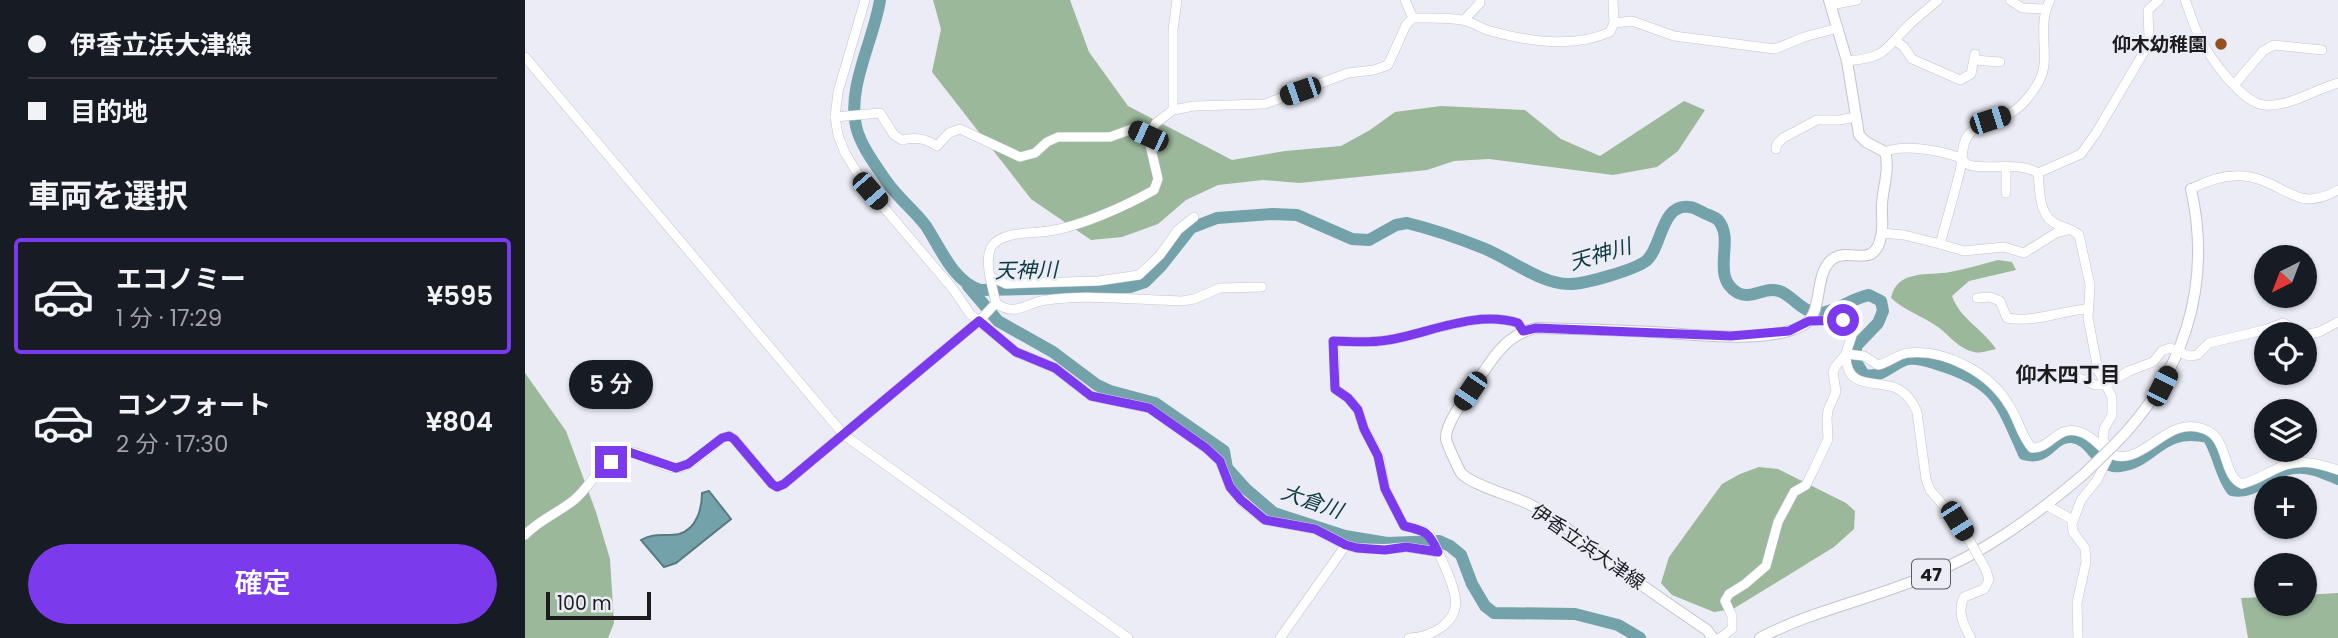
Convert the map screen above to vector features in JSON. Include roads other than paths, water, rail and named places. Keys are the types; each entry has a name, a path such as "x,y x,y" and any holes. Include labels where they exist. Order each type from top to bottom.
{"main road":[{"path":"1523,331 1536,328 1731,336 1789,331 1811,319 1828,264 1841,255 1872,253 1878,246 1882,233 1882,197 1888,161 1885,152 1862,139 1847,61 1830,3"},
{"name":"47","path":"1760,638 1823,611 1920,579 1960,562 2046,505 2108,456 2162,386 2180,352 2199,265 2199,238 2191,189"},
{"name":"伊香立浜大津線","path":"1523,331 1498,349 1448,428 1446,439 1461,472 1470,480 1529,505 1567,527 1597,553 1707,630 1713,638"}],"street":[{"path":"866,0 838,92 835,117 838,135 845,153 864,184 953,289 970,314 1016,352 1055,368 1091,396 1149,408 1220,461 1230,487 1265,520 1315,529 1346,545 1369,550 1406,547 1438,552"},
{"path":"1173,110 1173,30 1177,0"},
{"path":"1405,0 1413,18"},
{"path":"1464,20 1480,0"},
{"path":"525,535 575,499 598,471 625,453 634,453 669,467 683,467 722,438 729,436 772,484 777,487 784,484 979,321 995,303 987,261 992,245 998,239 1053,231 1081,223 1154,190 1158,179 1148,136 1157,123 1173,110 1194,106 1265,104 1348,73 1374,70 1388,65 1406,25 1413,18 1464,20 1484,29 1544,42 1564,42 1603,35 1610,32 1614,23 1613,0"},
{"path":"1830,3 1857,0"},
{"path":"1847,61 1880,55 1938,0"},
{"path":"1940,244 1968,135 1990,120 2017,109 2038,83 2045,69 2043,46 2048,5 2022,8 2010,0"},
{"path":"2038,173 2081,154 2086,149 2147,47 2148,10 2159,0"},
{"path":"2185,0 2199,36 2234,85 2257,104 2267,106 2295,99 2338,83"},
{"path":"1614,23 1632,21 1674,36 1775,49 1804,37 1838,28"},
{"path":"1896,41 1912,59 1960,80 1971,74 1975,57 2000,62"},
{"path":"2234,85 2263,51 2274,45 2322,50"},
{"path":"525,57 844,435 1128,638"},
{"path":"835,117 880,113 894,135 902,140 929,140 937,146 949,132 960,129 1020,157 1035,153 1047,142 1058,137 1110,138 1132,129 1148,136"},
{"path":"1776,149 1783,138 1817,120 1856,117"},
{"path":"1885,152 1899,147 1910,148 1958,156 1970,166 2026,167 2038,173"},
{"path":"2006,168 2006,193"},
{"path":"2038,173 2041,199 2049,219 2079,234 2090,285 2087,309 2098,370 2112,397 2112,415 2104,429 2103,439 2108,456 2081,500 2073,520 2073,532 2085,548 2086,562 2077,603 2078,638"},
{"path":"2191,189 2217,178 2239,176 2259,179 2293,197 2309,201 2338,190"},
{"path":"992,280 1006,284 1031,284 1108,280 1139,275 1160,255 1178,230 1194,217"},
{"path":"1882,233 1904,235 1964,251 2004,247 2024,253 2056,233 2074,230"},
{"path":"995,303 1016,311 1045,300 1080,298 1182,301 1220,288 1262,287"},
{"path":"1977,298 1990,297 2000,301 2007,318 2022,321 2087,309"},
{"path":"1409,638 1437,632 1448,621 1455,608 1455,596 1430,535 1404,526 1385,489 1378,456 1358,410 1348,398 1335,389 1333,341 1388,340 1438,327 1495,319 1518,323 1523,331"},
{"path":"1811,319 1848,322 1853,330 1847,365 1857,380 1866,384 1894,387 1913,402 1930,490 1967,536 1989,580 1984,589 1964,597 1960,605 1963,622 1971,638"},
{"path":"2317,332 2338,322"},
{"path":"2070,374 2095,385 2105,385 2129,371 2153,362 2162,351 2170,348 2189,356 2197,355 2209,343 2254,332"},
{"path":"1849,354 1864,356 1878,365 1905,353 1916,353 1960,363 1978,372 1998,390 2013,410 2032,448 2039,448 2060,432 2072,430 2088,435 2108,456 2128,456 2171,431 2196,427 2213,433 2233,478 2242,484 2259,479 2289,463 2298,462 2338,470"},
{"path":"1720,638 1732,629 1733,616 1725,601 1729,594 1766,566 1778,522 1794,492 1806,485 1828,439 1828,410 1836,392 1833,372 1849,354"},
{"path":"2046,505 2073,520"},
{"path":"1280,638 1346,545"}],"water":[{"path":"709,491 731,519 676,563 664,567 641,540 650,536 679,534 690,528 697,517 702,493"}],"waterway":[{"name":"天神川","path":"880,0 855,95 854,111 858,133 887,182 926,226 955,272 980,290 1130,287 1145,282 1191,228 1217,218 1273,214 1297,215 1352,239 1369,240 1396,225 1407,223 1493,252 1548,280 1570,284 1597,279 1640,265 1651,255 1667,219 1673,212 1691,207 1717,219 1723,228 1725,278 1738,293 1748,295 1769,290 1779,291 1808,310 1820,313 1869,295 1881,301 1883,311 1878,323 1856,346 1856,362 1864,375 1876,375 1902,361 1920,359 1974,379 1986,388 2003,408 2024,454 2045,452 2059,440 2072,437 2085,443 2105,463 2120,466 2142,458 2168,440 2192,435 2208,437 2232,490 2249,489 2278,473 2294,468 2311,469 2338,479"},
{"name":"大倉川","path":"968,286 998,321 1053,352 1097,385 1155,403 1224,451 1227,468 1274,513 1345,536 1387,543 1439,541 1461,555 1472,584 1485,606 1494,613 1575,614 1618,625 1640,638"}],"place":[{"name":"仰木幼稚園","path":"2221,44"}],"district":[{"name":"仰木四丁目","path":"2068,374"}]}
